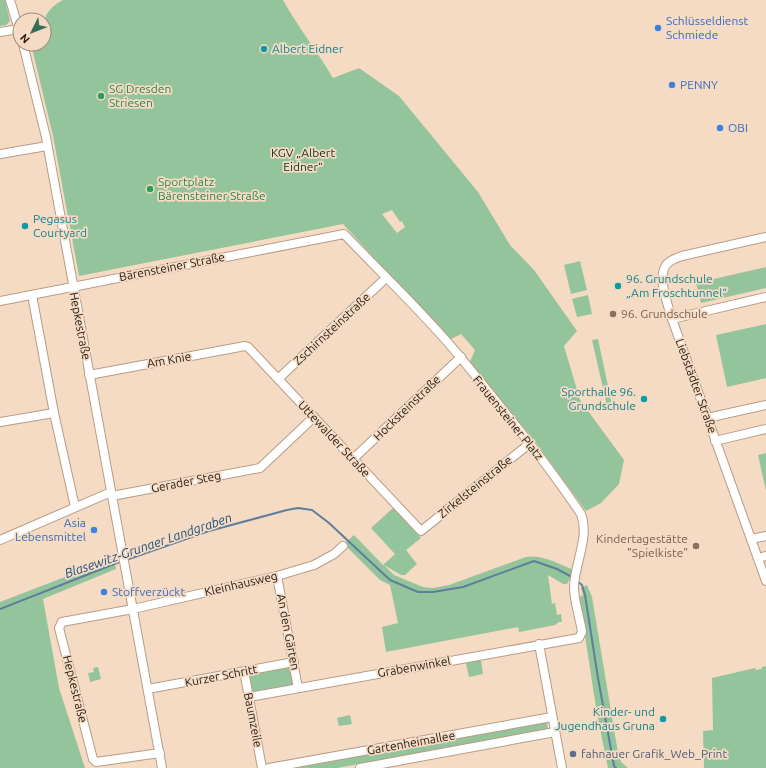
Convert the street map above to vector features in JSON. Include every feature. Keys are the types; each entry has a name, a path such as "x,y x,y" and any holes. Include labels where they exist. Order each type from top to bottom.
{"street":[{"path":"10,0 14,12"},
{"path":"0,32 12,31"},
{"name":"Hepkestraße","path":"25,52 47,146 162,768"},
{"path":"0,154 47,146"},
{"name":"Bärensteiner Straße","path":"0,301 344,234"},
{"name":"Frauensteiner Platz","path":"344,234 461,357 529,444 581,516 583,520 582,539 574,588 582,632 579,638"},
{"name":"Liebstädter Straße","path":"766,237 684,255 671,260 665,266 663,274 663,286 672,319 751,539 762,557 766,581"},
{"name":"Zschirnsteinstraße","path":"278,379 386,278"},
{"path":"32,294 54,413 75,507"},
{"path":"672,319 766,297"},
{"name":"Am Knie","path":"90,375 245,346 248,347"},
{"name":"Uttewalder Straße","path":"248,347 421,531"},
{"name":"Hocksteinstraße","path":"354,459 461,357"},
{"path":"707,418 766,405"},
{"path":"0,422 54,413"},
{"name":"Gerader Steg","path":"0,540 75,507 112,494 260,468 314,417"},
{"path":"715,441 766,429"},
{"name":"Zirkelsteinstraße","path":"421,531 529,444"},
{"path":"751,539 766,536"},
{"name":"Kleinhausweg","path":"133,609 277,576 314,565 334,554 343,546"},
{"name":"An den Gärten","path":"277,576 298,688"},
{"name":"Hepkestraße","path":"133,609 62,622 59,628 93,759 96,762 160,753"},
{"name":"Grabenwinkel","path":"249,697 579,638"},
{"path":"539,644 562,768"},
{"name":"Kurzer Schritt","path":"148,690 294,662"},
{"name":"Baumzeile","path":"244,671 262,768"},
{"name":"Gartenheimallee","path":"269,768 552,717"},
{"name":"Gartenheimallee","path":"360,768 555,732"}],"green space":[{"path":"0,0 5,0 10,21 6,25 0,26"},
{"name":"KGV „Albert Eidner“","path":"63,0 283,0 333,78 359,68 399,96 478,192 510,245 534,270 577,331 564,346 580,400 624,460 619,484 601,503 586,511 534,440 470,362 475,350 461,334 449,340 343,224 79,276 53,136 33,52 52,52 52,12 48,12","holes":["392,210 400,222 402,221 405,227 397,233 382,214"]},
{"path":"580,261 587,290 571,294 564,265"},
{"path":"766,267 766,288 701,303 696,283"},
{"path":"588,295 592,314 577,317 572,299"},
{"path":"766,324 766,378 727,387 716,335"},
{"path":"598,339 612,405 607,406 592,340"},
{"path":"766,453 766,491 758,455"},
{"path":"393,508 421,538 406,550 417,564 405,575 401,575 384,565 394,575 423,587 433,588 449,585 526,557 532,556 544,558 574,570 567,584 563,584 548,575 552,604 555,603 557,615 561,614 562,622 555,625 519,632 518,627 386,652 382,627 398,623 390,585 380,580 344,544 354,535 383,565 395,554 371,528"},
{"path":"114,558 116,569 43,599 59,688 85,768 0,768 0,602"},
{"path":"587,585 592,597 618,753 621,762 628,768 608,768 597,714 579,597 583,595 581,588"},
{"path":"481,660 483,674 469,677 466,663"},
{"path":"766,666 766,768 704,768 703,731 713,730 712,678 755,668 756,670 761,669 762,667"},
{"path":"98,667 101,679 90,682 88,673 94,672 93,668"},
{"path":"289,667 291,669 294,684 292,686 255,692 252,691 249,677 251,674"},
{"path":"350,715 352,724 339,726 337,718"},
{"path":"547,722 548,730 337,768 295,768"}],"waterway":[{"name":"Blasewitz‐Grunaer Landgraben","path":"126,560 209,531 298,508 312,510 329,523 390,580 418,592 433,592 463,587 534,561 557,569 572,577"},
{"name":"Blasewitz‐Grunaer Landgraben","path":"0,609 122,561"},
{"name":"Blasewitz‐Grunaer Landgraben","path":"577,581 582,585 585,595 598,678 614,766 616,768"}],"place":[{"name":"Schlüsseldienst Schmiede","path":"658,28"},
{"name":"Albert Eidner","path":"264,49"},
{"name":"PENNY","path":"672,85"},
{"name":"SG Dresden Striesen","path":"101,96"},
{"name":"OBI","path":"720,128"},
{"name":"Sportplatz Bärensteiner Straße","path":"150,189"},
{"name":"Pegasus Courtyard","path":"25,226"},
{"name":"96. Grundschule „Am Froschtunnel“","path":"618,286"},
{"name":"96. Grundschule","path":"613,314"},
{"name":"Sporthalle 96. Grundschule","path":"644,399"},
{"name":"Asia Lebensmittel","path":"94,530"},
{"name":"Kindertagestätte \"Spielkiste\"","path":"696,546"},
{"name":"Stoffverzückt","path":"104,592"},
{"name":"Kinder- und Jugendhaus Gruna","path":"663,719"},
{"name":"fahnauer Grafik_Web_Print","path":"573,754"}]}
